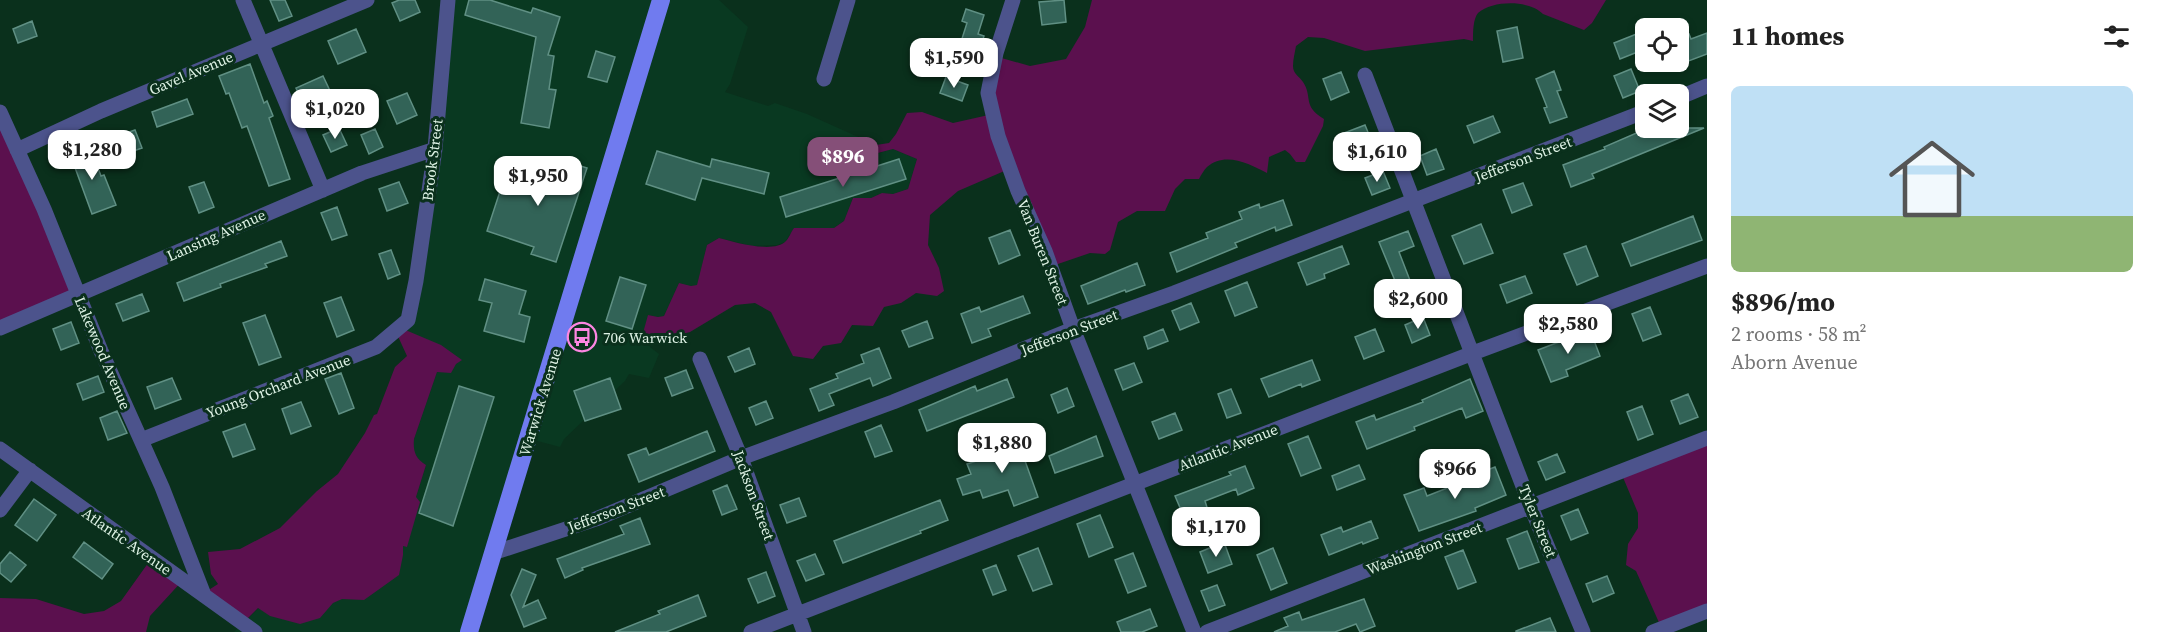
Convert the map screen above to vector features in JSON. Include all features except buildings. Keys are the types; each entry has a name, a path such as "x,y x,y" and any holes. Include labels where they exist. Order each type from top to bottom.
{"main road":[{"name":"Warwick Avenue","path":"469,632 661,0"}],"street":[{"path":"243,0 323,190"},
{"name":"Gavel Avenue","path":"17,150 101,111 367,0"},
{"name":"Brook Street","path":"408,320 416,281 435,149 448,0"},
{"path":"824,79 848,0"},
{"name":"Van Buren Street","path":"1013,0 996,53 988,93 998,136 1194,632"},
{"name":"Tyler Street","path":"1365,75 1531,507 1583,632"},
{"path":"1689,93 1707,86"},
{"name":"Lakewood Avenue","path":"0,112 44,209 162,487 204,595"},
{"name":"Jefferson Street","path":"493,553 596,519 741,458 893,402 1073,329 1174,293 1635,115"},
{"name":"Lansing Avenue","path":"0,328 362,173 435,149"},
{"name":"Atlantic Avenue","path":"751,632 1473,353 1707,266"},
{"name":"Young Orchard Avenue","path":"141,440 376,347 408,320"},
{"name":"Jackson Street","path":"700,359 741,458 804,632"},
{"name":"Washington Street","path":"1207,632 1707,438"},
{"name":"Atlantic Avenue","path":"0,449 255,632"},
{"path":"0,510 30,470"},
{"path":"1653,632 1707,610"}],"shaded area":[{"path":"448,0 719,0 748,27 730,84 725,92 768,106 775,103 807,114 876,145 875,154 893,149 917,159 908,189 893,194 882,193 871,198 853,198 844,221 834,228 794,228 785,242 777,245 752,246 719,238 707,245 697,285 679,283 664,316 648,315 650,347 659,354 649,378 629,374 625,381 564,439 560,447 530,439 469,632 234,632 266,601 377,539 407,547 416,497 426,465 419,461 413,450 414,439 437,372 403,329 406,327"},
{"path":"1092,0 1606,0 1592,23 1584,30 1529,6 1511,3 1493,6 1478,13 1474,22 1473,41 1464,39 1365,51 1324,38 1308,37 1296,46 1293,69 1306,87 1310,106 1324,119 1323,126 1305,162 1296,162 1285,150 1269,157 1267,173 1229,159 1214,162 1206,168 1199,179 1185,179 1175,189 1165,211 1137,211 1118,222 1110,250 1105,254 1090,253 1055,265 1009,169 958,191 930,215 928,245 939,268 944,291 937,296 916,293 901,303 884,307 873,326 852,325 841,343 823,346 813,359 793,356 771,312 755,303 735,305 690,332 650,342 649,336 643,333 648,315 664,316 679,283 697,285 707,245 719,238 754,246 773,247 787,240 794,228 834,228 844,221 853,198 871,198 882,193 893,194 908,189 917,159 893,149 874,154 876,145 889,143 907,113 922,112 953,123 993,114 998,57 1030,66 1066,59 1085,27"},
{"path":"0,109 79,295 0,321"},
{"path":"403,329 441,345 462,360 456,364 451,373 437,372 414,439 416,454 419,460 426,465 416,497 420,502 407,547 403,546 399,575 364,600 342,599 333,603 320,618 300,624 270,616 258,608 247,619 204,593 218,584 211,574 208,552 240,549 280,528 317,491 338,474 374,415 377,414 395,367 407,356 396,332"},
{"path":"1707,438 1707,610 1661,627 1636,571 1626,565 1628,544 1638,528 1638,513 1622,475"},
{"path":"151,559 184,579 150,616 146,632 0,632 0,598 36,599 84,614 104,611 121,601"}],"place":[{"name":"706 Warwick","path":"582,337"}]}
